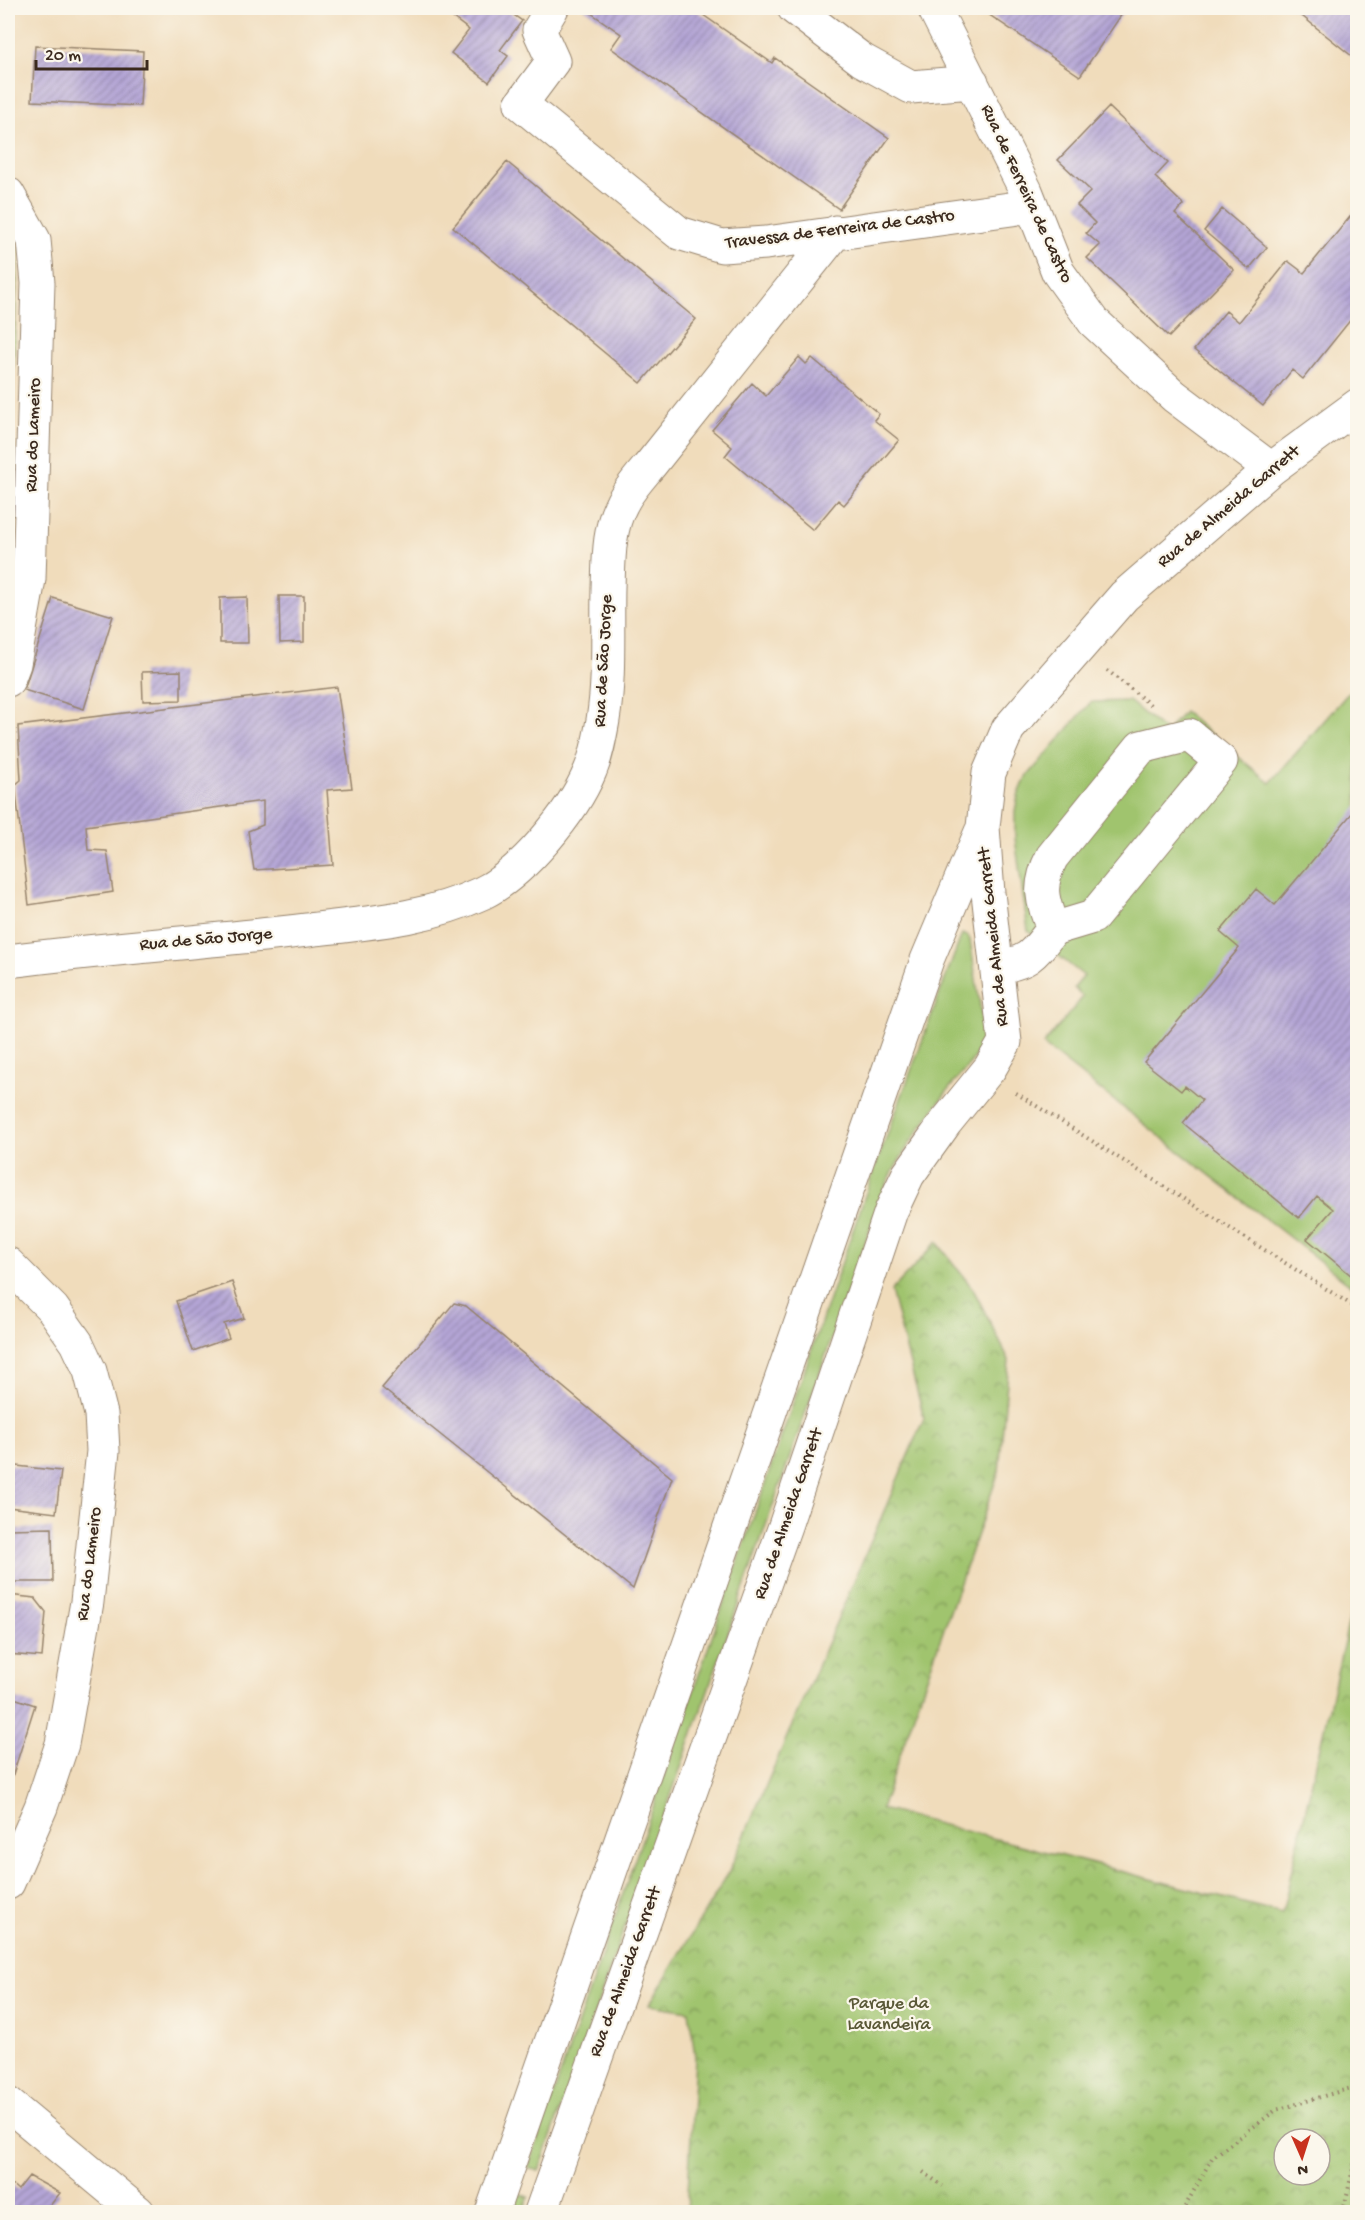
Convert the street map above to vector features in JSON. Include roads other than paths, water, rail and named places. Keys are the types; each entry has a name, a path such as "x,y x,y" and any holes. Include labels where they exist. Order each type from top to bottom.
{"street":[{"name":"Travessa de Ferreira de Castro","path":"552,8 539,30 553,61 521,104 679,233 722,246 766,243 1032,206"},
{"name":"Rua de Ferreira de Castro","path":"794,8 862,60 910,87 972,82"},
{"name":"Rua de Ferreira de Castro","path":"934,8 1032,206 1058,272 1094,322 1174,396 1271,469"},
{"name":"Rua do Lameiro","path":"8,194 34,240 39,283 29,579 14,664 8,680"},
{"name":"Rua de São Jorge","path":"8,961 88,950 227,939 396,919 444,909 484,892 519,867 551,833 574,799 590,772 600,741 605,705 611,532 622,503 836,232"},
{"name":"Rua de Almeida Garrett","path":"541,2212 782,1537 891,1211 908,1175 946,1122 990,1068 1005,1042 983,827 989,773 1008,729 1124,596 1271,469 1358,405"},
{"path":"997,967 1018,964 1028,959 1053,929 1093,917 1221,761 1189,735 1141,747 1052,857 1044,872 1042,885 1044,903 1053,929"},
{"name":"Rua de Almeida Garrett","path":"492,2212 927,960 983,827"},
{"name":"Rua do Lameiro","path":"8,1264 53,1309 77,1343 90,1371 98,1403 104,1451 87,1602 62,1744 41,1807 8,1883"},
{"path":"8,2104 138,2212"}],"park label":[{"name":"Parque da Lavandeira","path":"889,2014"}]}
